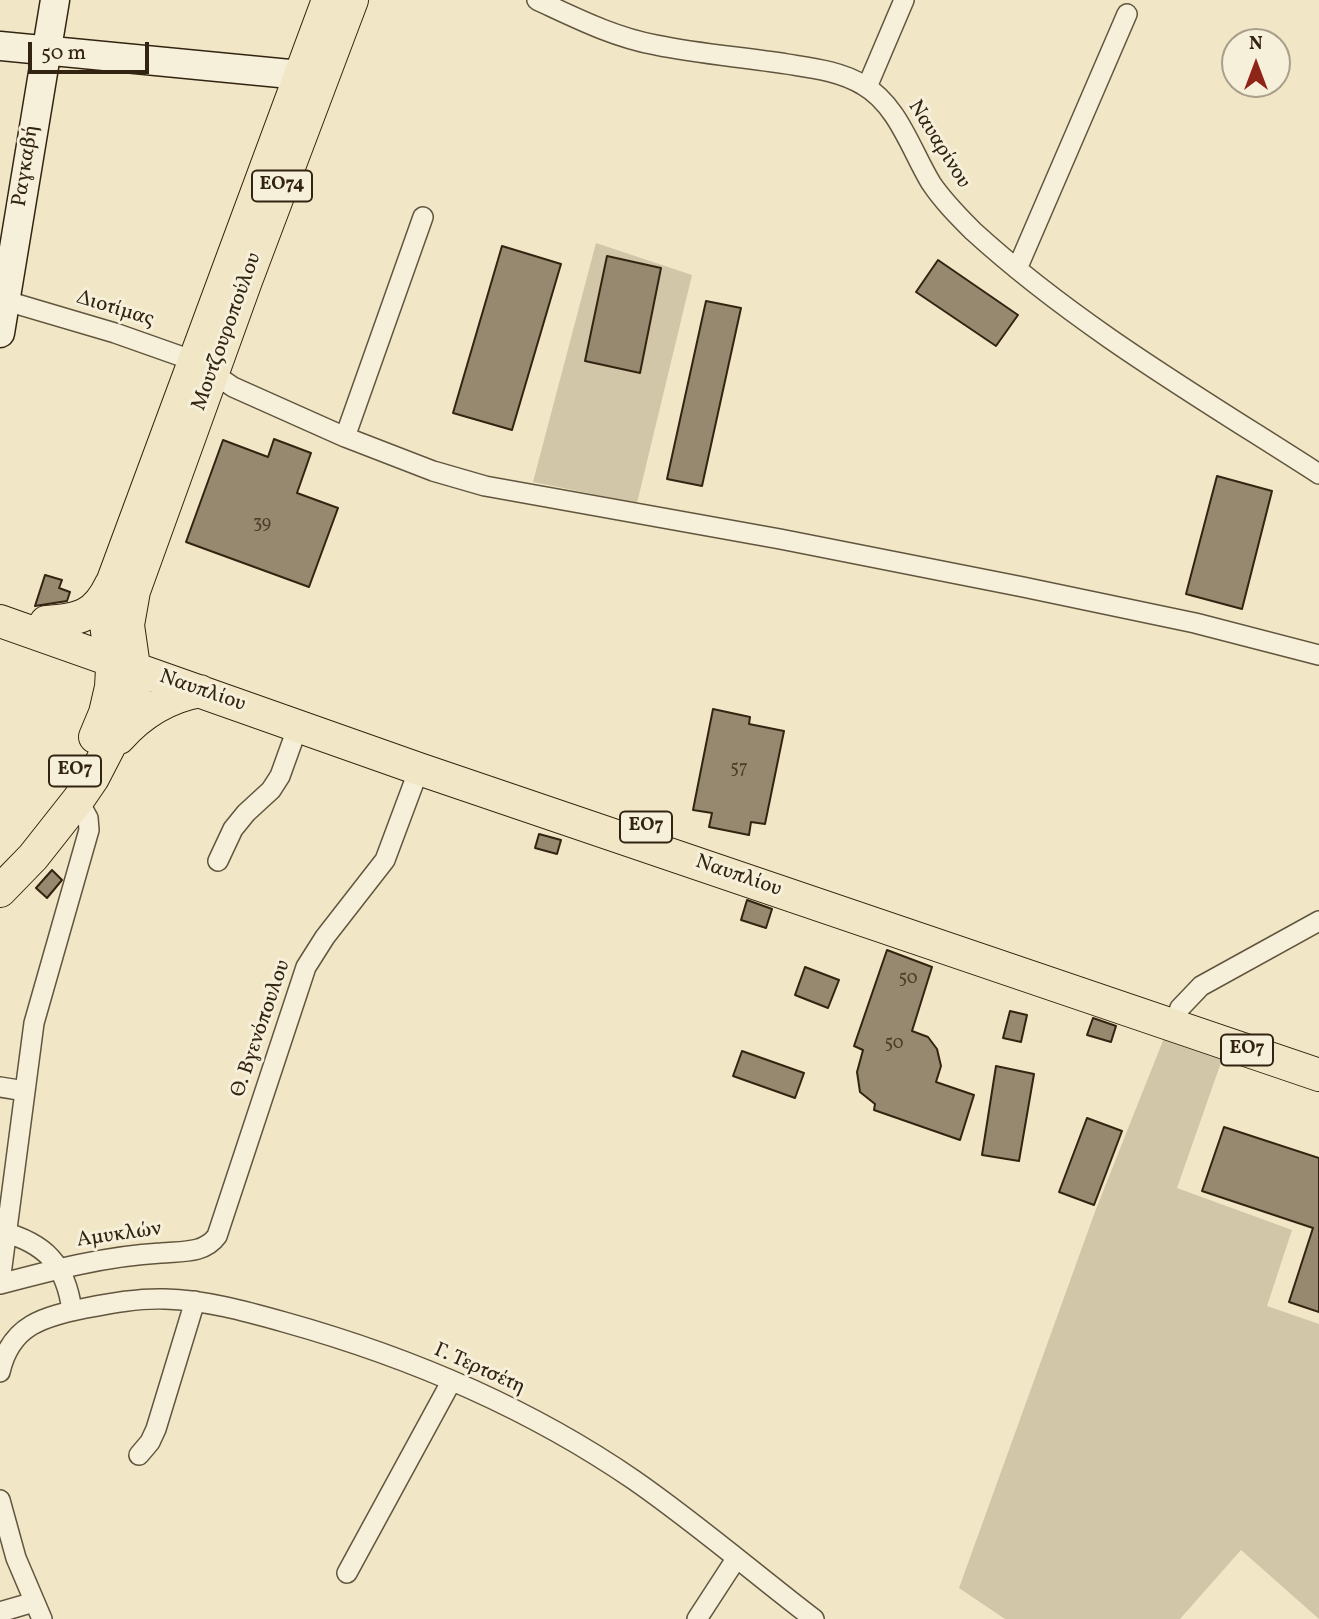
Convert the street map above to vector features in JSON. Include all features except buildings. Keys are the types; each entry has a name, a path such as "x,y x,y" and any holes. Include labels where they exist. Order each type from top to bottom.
{"main road":[{"name":"Μουτζουροπούλου","path":"121,656 134,591 204,367 311,76 328,0"},
{"name":"Μουτζουροπούλου","path":"311,76 352,0"},
{"name":"Μουτζουροπούλου","path":"121,656 106,624 112,583 204,367"},
{"path":"46,622 68,621 95,610 112,583"},
{"name":"Ναυπλίου","path":"0,608 46,622 200,691 419,769 1177,1016 1319,1056"},
{"name":"Ναυπλίου","path":"0,621 121,656 1177,1016 1319,1075"},
{"name":"ΕΟ7","path":"0,891 33,857 78,800 108,749 134,692 121,656"},
{"name":"ΕΟ7","path":"0,863 47,809 90,747 107,705 112,678 121,656"},
{"name":"ΕΟ7","path":"108,749 140,717 155,707 172,698 200,691"}],"street":[{"name":"Ραγκαβή","path":"0,333 3,300 55,0"},
{"name":"Ναυαρίνου","path":"537,0 598,29 633,40 808,67 846,76 867,88 891,111 928,178 944,201 972,230 1017,269 1096,329 1319,474"},
{"path":"867,88 904,0"},
{"path":"1017,269 1127,13"},
{"path":"0,46 311,76"},
{"path":"345,437 423,217"},
{"name":"Διοτίμας","path":"3,300 122,335 204,367 233,387 345,437 414,464 485,486 1023,587 1195,623 1319,655"},
{"path":"218,861 233,829 271,790 280,776 298,726"},
{"name":"Θ. Βγενόπουλου","path":"212,1243 217,1236 306,967 325,937 386,860 419,769"},
{"path":"72,1311 70,1292 59,1268 0,1283 3,1232 36,1014 89,830 88,818 78,800"},
{"path":"1177,1016 1201,986 1319,921"},
{"path":"0,1087 25,1091"},
{"name":"Αμυκλών","path":"3,1232 41,1247 59,1268 115,1257 197,1250 212,1243"},
{"name":"Γ. Τερτσέτη","path":"0,1371 8,1350 23,1330 49,1317 131,1301 195,1301 345,1339 511,1409 588,1451 635,1481 814,1619"},
{"path":"139,1455 156,1429 195,1301"},
{"path":"347,1573 451,1382"},
{"path":"0,1500 16,1558 38,1610 0,1612"},
{"path":"697,1619 736,1559"}],"shaded area":[{"path":"596,243 692,275 637,503 533,482"},
{"path":"1166,1033 1224,1054 1177,1188 1292,1230 1267,1306 1319,1324 1319,1619 1241,1550 1180,1619 1005,1619 959,1588 1096,1209"}]}
